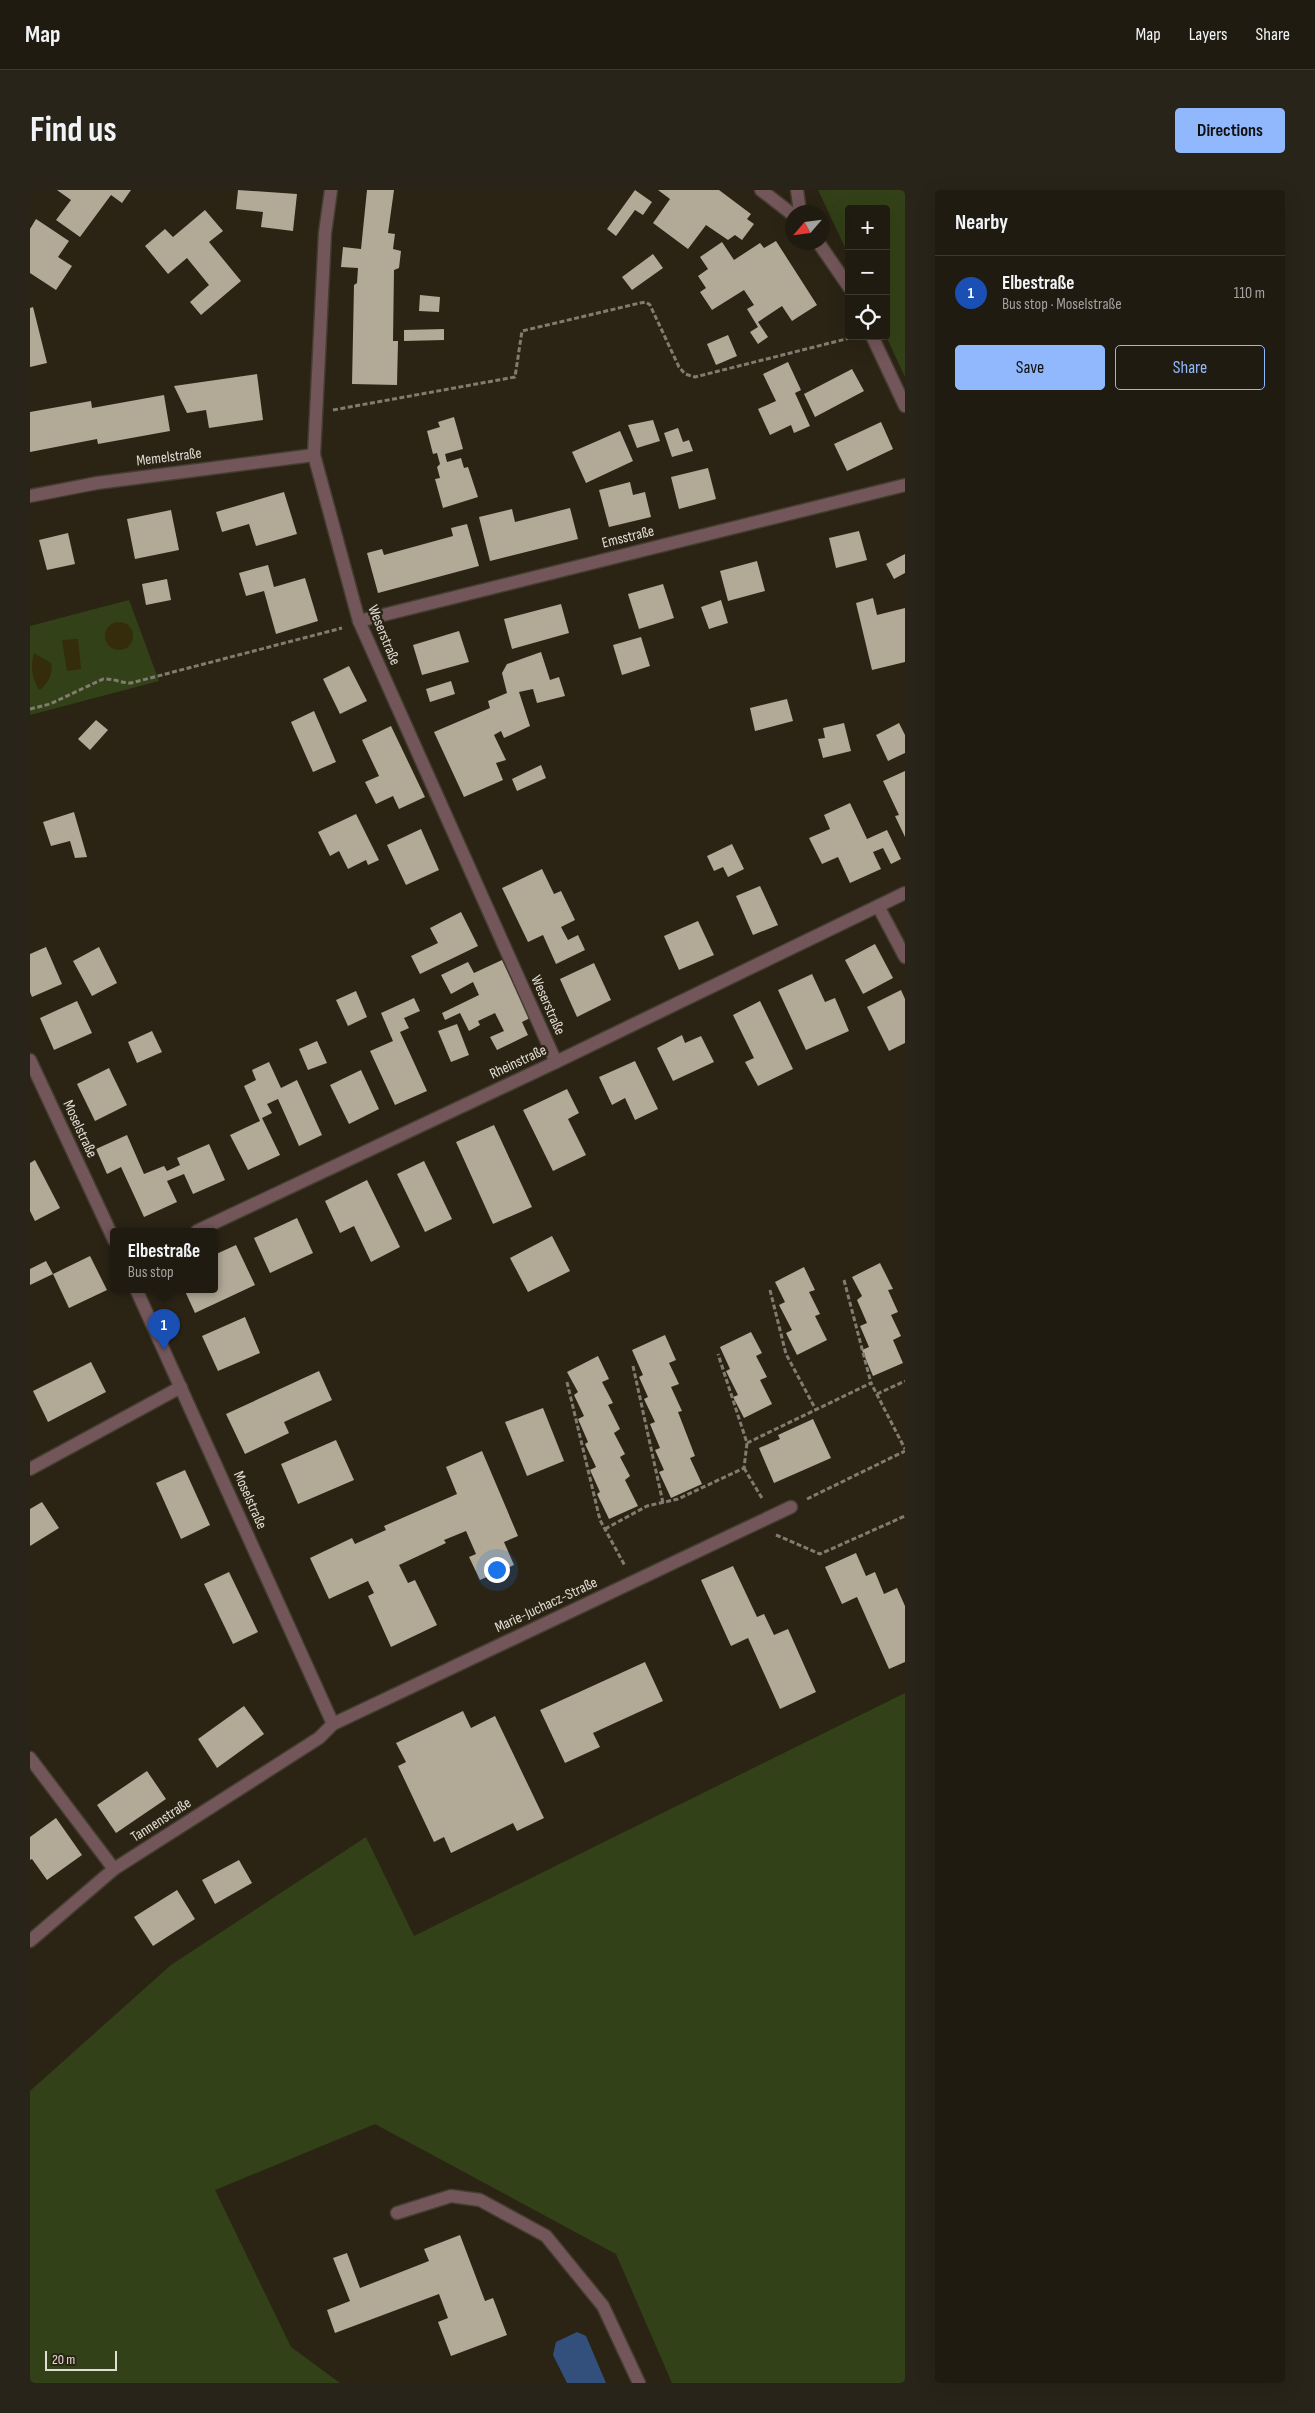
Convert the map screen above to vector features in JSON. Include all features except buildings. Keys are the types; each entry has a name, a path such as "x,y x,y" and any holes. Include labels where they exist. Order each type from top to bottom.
{"street":[{"name":"Weserstraße","path":"331,190 325,233 314,454 359,621 556,1062"},
{"path":"761,190 785,209"},
{"path":"797,190 799,205"},
{"path":"824,250 845,278"},
{"path":"874,340 905,406"},
{"name":"Memelstraße","path":"30,496 98,483 314,454"},
{"name":"Emsstraße","path":"359,621 905,485"},
{"name":"Rheinstraße","path":"203,1228 556,1062 905,893"},
{"path":"878,906 905,957"},
{"name":"Moselstraße","path":"30,1060 110,1231"},
{"name":"Moselstraße","path":"138,1293 334,1724"},
{"path":"30,1469 181,1387"},
{"name":"Marie-Juchacz-Straße","path":"319,1738 334,1724 791,1507"},
{"name":"Tannenstraße","path":"30,1941 114,1869 319,1738"},
{"path":"30,1758 114,1869"},
{"path":"397,2213 450,2196 480,2200 546,2236 603,2306 639,2383"}],"path":[{"path":"316,413 515,377 518,373 522,331 640,302 646,302 650,305 679,367 685,374 695,377 845,339"},
{"path":"30,709 50,704 103,679 112,678 121,683 131,683 334,632 359,621"},
{"path":"791,1507 905,1450 871,1383 844,1280"},
{"path":"770,1290 786,1354 816,1410"},
{"path":"718,1354 747,1443 744,1468 772,1516"},
{"path":"633,1366 663,1503"},
{"path":"876,1394 905,1381"},
{"path":"567,1382 600,1520 633,1582"},
{"path":"747,1443 871,1383"},
{"path":"605,1529 647,1506 678,1499 744,1468"},
{"path":"753,1525 820,1554 905,1516"}],"green space":[{"path":"818,190 905,190 905,377 888,340 890,340 890,205 845,205 845,247 830,216 830,205 825,205"},
{"path":"129,600 159,681 30,715 30,626"},
{"path":"905,1693 905,2383 672,2383 616,2254 375,2124 215,2190 291,2347 340,2383 30,2383 30,2091 171,1965 366,1837 414,1936"}],"sand":[{"path":"119,622 129,626 133,636 129,646 119,650 109,646 105,636 109,626"},
{"path":"78,639 81,669 67,671 62,640"},
{"path":"34,653 51,663 52,667 49,678 39,690 32,672"}],"water":[{"path":"577,2332 586,2336 606,2383 567,2383 553,2355 556,2342"}],"place":[{"name":"Elbestraße","path":"164,1350"}]}
